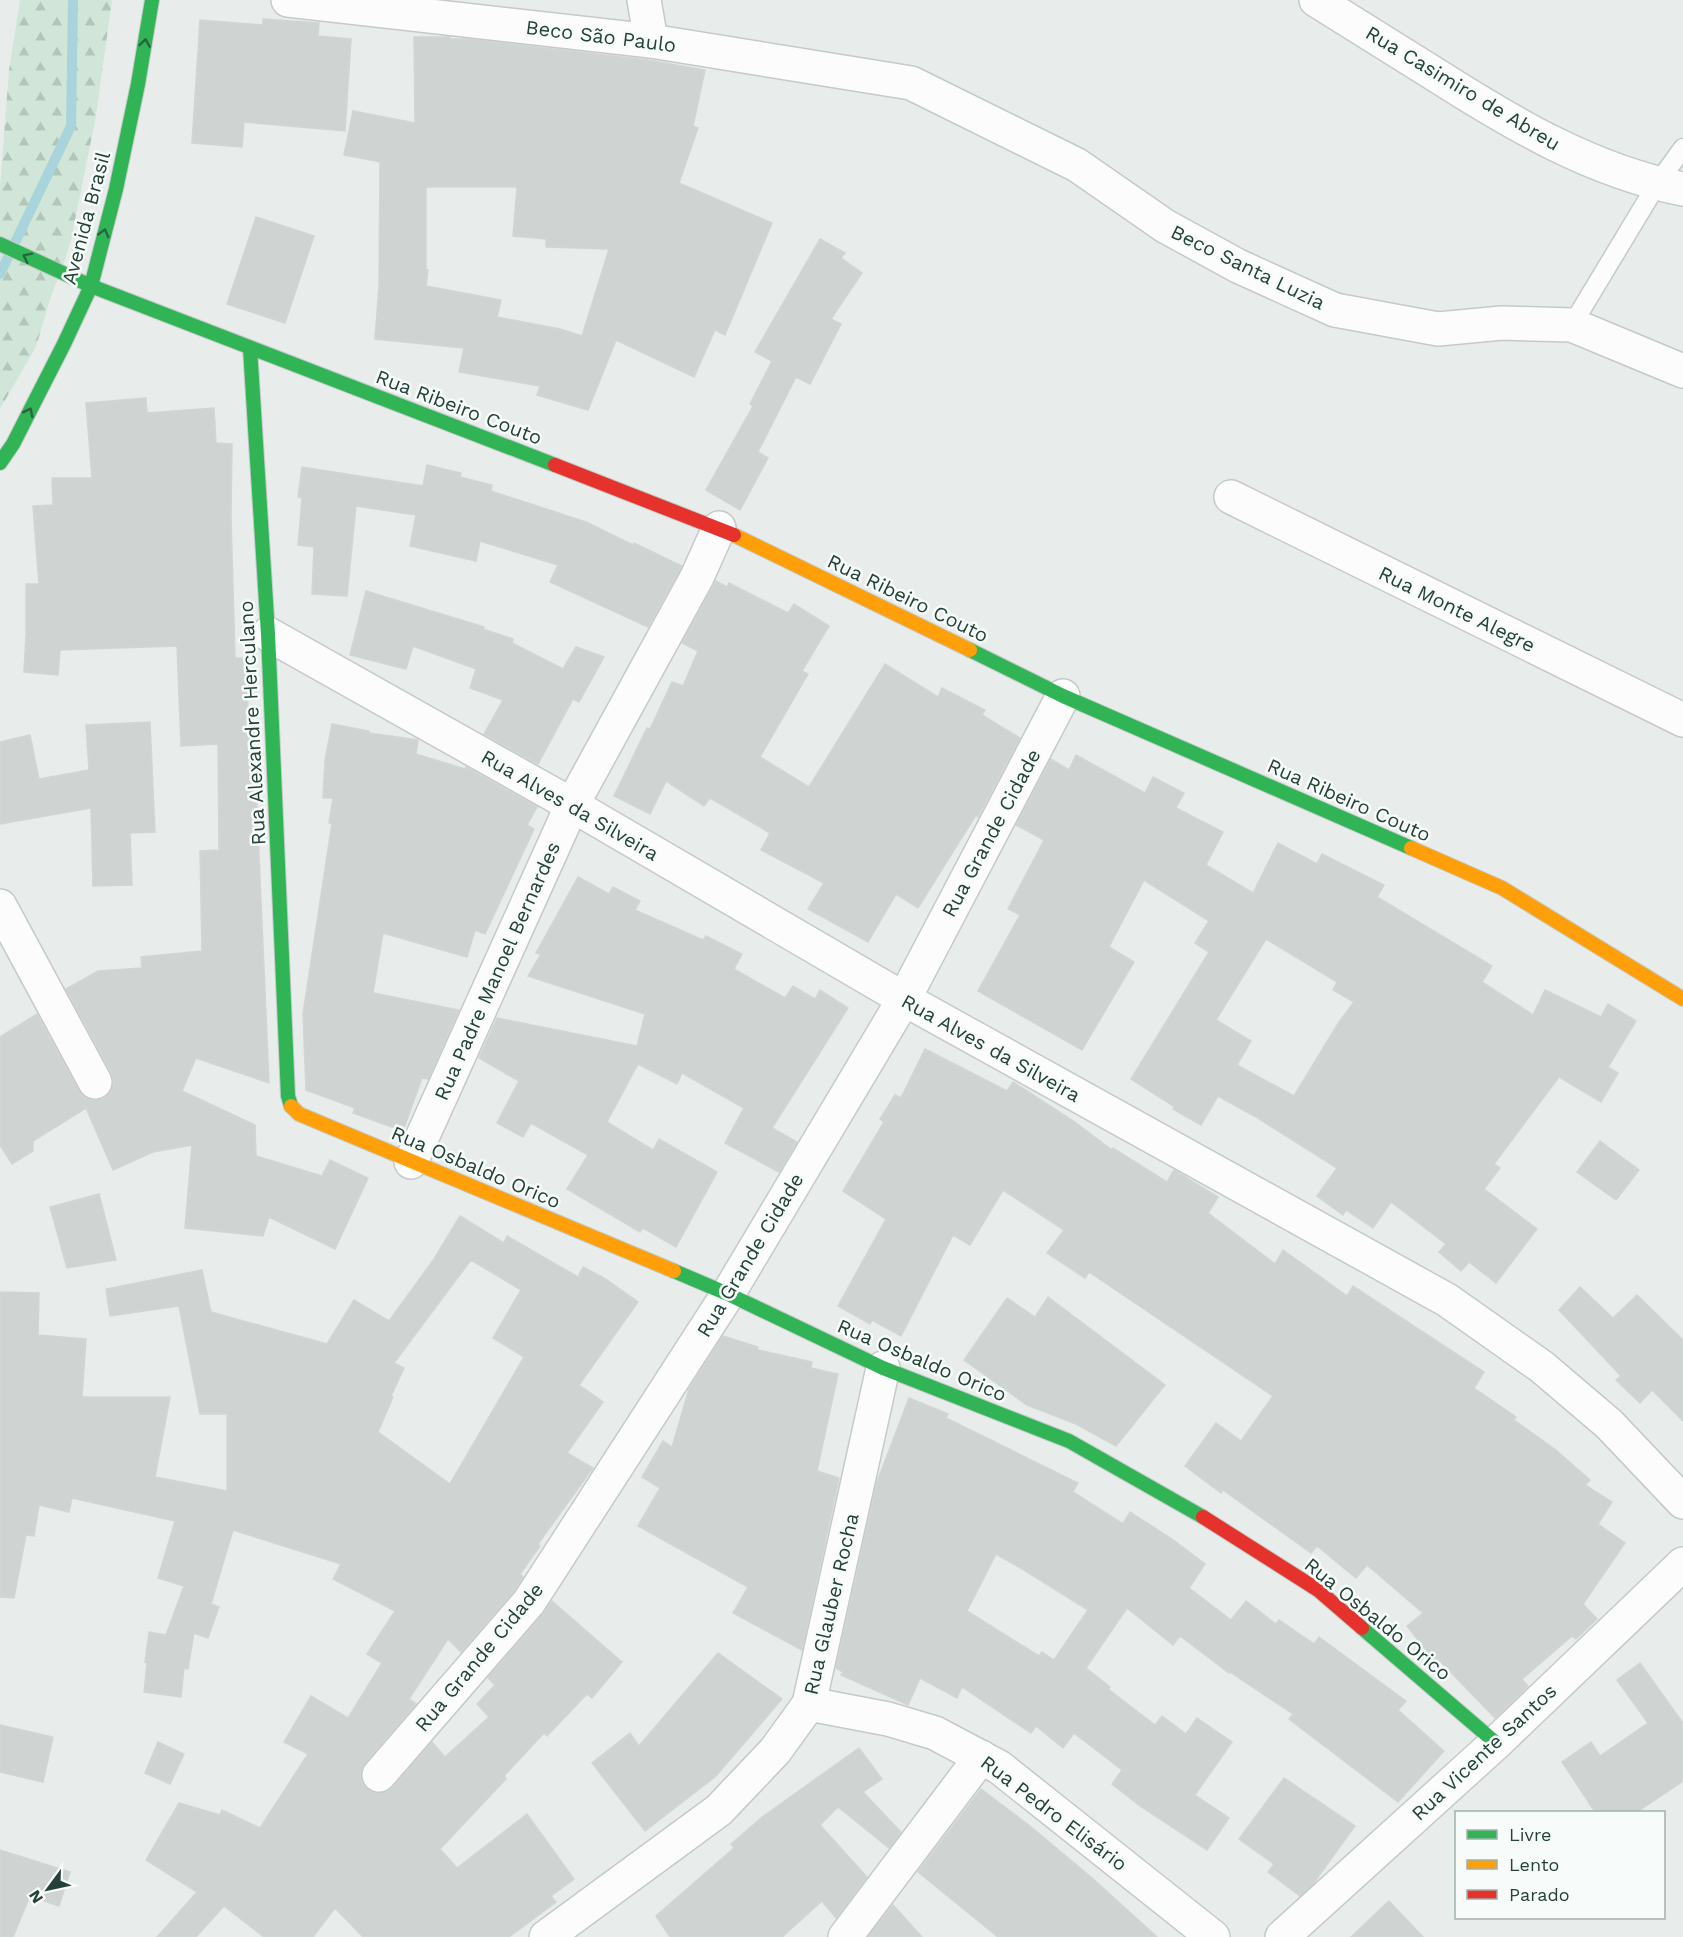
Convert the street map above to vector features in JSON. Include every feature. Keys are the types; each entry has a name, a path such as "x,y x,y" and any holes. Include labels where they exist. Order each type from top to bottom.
{"main road":[{"name":"Avenida Brasil","path":"0,463 13,444 91,286 116,189 138,84 152,0"},
{"name":"Rua Ribeiro Couto","path":"0,244 91,286 720,528 1063,696 1502,888 1683,999"},
{"name":"Rua Alexandre Herculano","path":"250,348 268,634 288,1096"},
{"name":"Rua Osbaldo Orico","path":"288,1096 291,1107 299,1114 728,1294 883,1368 1069,1441 1189,1509 1318,1590 1496,1743"}],"street":[{"name":"Beco São Paulo","path":"288,0 651,41 911,83"},
{"path":"644,0 651,41"},
{"name":"Rua Casimiro de Abreu","path":"1316,0 1489,109 1543,139 1597,164 1670,186"},
{"name":"Beco Santa Luzia","path":"911,83 1077,165 1165,226 1238,266 1335,310 1438,329 1502,323 1572,326 1683,371"},
{"name":"Rua Monte Alegre","path":"1232,497 1683,720"},
{"name":"Rua Padre Manoel Bernardes","path":"411,1162 572,805 697,577 720,528"},
{"name":"Rua Alves da Silveira","path":"268,634 572,805 904,999 1447,1300 1542,1367 1609,1424 1683,1503"},
{"name":"Rua Grande Cidade","path":"379,1776 529,1602 728,1294 904,999 1063,696"},
{"path":"0,906 95,1082"},
{"name":"Rua Glauber Rocha","path":"546,1937 719,1810 775,1751 809,1704 883,1368"},
{"name":"Rua Vicente Santos","path":"1282,1937 1496,1743 1683,1564"},
{"name":"Rua Pedro Elisário","path":"809,1704 888,1719 935,1732 999,1767 1211,1936"},
{"path":"845,1937 981,1757"}],"lane":[{"path":"1572,326 1670,186 1683,148"}],"green space":[{"path":"20,0 112,0 96,116 71,240 36,347 0,409 0,188 9,70"}],"building":[{"path":"263,19 319,23 318,36 351,39 345,131 244,122 242,147 192,143 200,20 263,25"},
{"path":"414,37 468,39 648,60 705,70 693,126 698,128 679,183 772,223 725,335 715,330 694,377 616,340 588,410 537,395 540,386 459,372 464,348 375,339 379,286 380,162 344,155 353,111 415,123","holes":["426,187 517,187 513,236 546,239 546,247 609,249 582,336 560,329 497,317 501,300 426,286 428,270 426,270"]},
{"path":"256,217 314,236 285,323 227,304"},
{"path":"820,239 845,253 841,258 862,273 831,319 841,324 810,384 796,377 758,452 768,458 740,510 706,490 753,406 750,404 772,361 755,352"},
{"path":"146,398 147,413 214,408 216,443 232,444 231,517 235,658 247,658 248,717 253,717 269,1083 196,1058 182,1091 255,1125 256,1156 322,1176 330,1160 368,1178 335,1249 269,1217 263,1236 185,1228 192,1145 153,1152 113,1170 86,1108 33,1141 33,1151 12,1164 0,1145 0,1037 37,1014 79,1091 86,1098 94,1101 103,1099 111,1091 114,1083 112,1074 66,989 98,971 142,968 141,957 202,951 200,851 219,850 218,744 181,746 177,646 60,650 58,675 24,672 26,584 39,584 33,506 53,505 52,478 92,478 86,403"},
{"path":"427,465 461,473 460,477 492,485 491,491 586,522 682,566 648,627 550,582 558,565 480,541 476,561 410,546 416,515 356,506 347,596 312,594 314,547 298,545 302,498 298,497 302,467 423,486"},
{"path":"716,581 727,587 729,583 788,613 794,604 829,626 802,671 808,674 760,757 809,787 885,664 938,697 942,688 985,710 982,715 1020,738 978,817 976,815 918,908 896,894 868,942 808,909 824,883 761,850 770,833 710,798 704,806 666,781 650,814 614,796 672,682 683,686 698,651 682,643"},
{"path":"366,591 484,627 483,629 513,639 512,643 563,669 576,647 604,657 579,702 573,699 538,764 484,734 503,700 470,688 476,669 413,646 406,669 350,655"},
{"path":"150,722 155,832 130,833 132,885 93,886 91,808 0,824 0,742 30,735 39,779 89,770 86,725"},
{"path":"332,724 369,731 369,733 418,740 416,754 465,769 466,767 537,807 527,825 534,829 485,934 475,930 467,957 383,933 373,993 459,1010 428,1079 422,1078 403,1131 353,1113 355,1108 306,1090 303,1014 332,823 329,823 333,798 323,798 325,760"},
{"path":"1076,755 1145,793 1153,777 1184,793 1176,808 1223,832 1206,865 1253,893 1278,843 1317,864 1322,854 1384,885 1377,897 1492,966 1482,982 1533,1015 1545,990 1601,1017 1608,1004 1636,1021 1608,1067 1618,1073 1601,1102 1559,1077 1494,1164 1500,1168 1484,1189 1537,1229 1496,1283 1469,1262 1461,1271 1439,1252 1446,1244 1391,1202 1373,1228 1346,1210 1343,1215 1317,1196 1337,1168 1256,1117 1218,1096 1201,1125 1173,1109 1175,1107 1131,1079 1209,952 1195,943 1209,921 1144,880 1109,947 1134,962 1082,1050 978,991 1020,915 1008,909 1044,840 1016,825 1051,759 1069,770","holes":["1266,939 1337,982 1333,990 1354,1002 1339,1022 1294,1096 1237,1065 1251,1041 1216,1020"]},
{"path":"578,877 609,894 613,887 640,901 635,910 703,940 706,936 742,954 734,969 785,998 793,986 815,999 820,990 848,1008 772,1128 797,1142 779,1172 725,1143 744,1108 682,1073 677,1084 638,1064 607,1122 653,1150 659,1139 717,1172 676,1247 643,1228 640,1232 567,1189 588,1155 531,1123 523,1137 497,1123 519,1081 479,1058 497,1018 637,1046 645,1014 528,976 541,954 536,953"},
{"path":"925,1049 1007,1091 1013,1082 1072,1120 1112,1150 1113,1148 1167,1182 1174,1170 1218,1197 1208,1213 1275,1264 1283,1250 1347,1296 1353,1286 1484,1372 1474,1388 1516,1417 1514,1420 1556,1450 1590,1480 1585,1485 1612,1502 1598,1524 1625,1543 1583,1604 1597,1619 1576,1639 1572,1636 1522,1679 1528,1686 1495,1718 1438,1659 1436,1663 1407,1626 1423,1613 1367,1565 1356,1578 1317,1546 1311,1553 1223,1490 1221,1493 1185,1466 1216,1423 1241,1441 1273,1396 1089,1272 1085,1278 1047,1253 1064,1230 1003,1190 970,1245 953,1235 901,1336 872,1320 870,1324 838,1306 886,1219 843,1191 884,1122 880,1119 895,1095 901,1098"},
{"path":"1600,1141 1639,1170 1616,1200 1577,1172"},
{"path":"99,1194 116,1260 67,1268 50,1207"},
{"path":"460,1216 504,1243 507,1236 578,1277 583,1267 604,1278 638,1302 579,1385 603,1402 567,1453 593,1468 538,1544 540,1546 520,1574 523,1577 514,1591 461,1652 448,1639 409,1699 416,1704 365,1763 361,1771 361,1781 367,1789 376,1793 386,1792 432,1742 445,1757 489,1717 477,1704 495,1685 488,1678 552,1601 622,1662 592,1698 587,1694 547,1736 544,1733 504,1776 506,1779 440,1849 457,1868 527,1814 574,1879 551,1896 556,1902 509,1937 363,1937 335,1908 313,1937 264,1937 224,1906 196,1937 157,1937 197,1892 146,1860 179,1803 220,1815 222,1810 260,1828 308,1754 284,1742 311,1696 348,1718 382,1663 367,1654 395,1611 333,1579 341,1564 233,1530 211,1604 219,1607 208,1638 194,1633 188,1669 184,1668 181,1697 144,1692 149,1632 166,1635 184,1586 158,1578 175,1521 72,1498 69,1512 39,1505 34,1536 26,1535 14,1598 0,1597 0,1292 39,1293 38,1335 86,1339 82,1397 170,1397 155,1477 227,1491 227,1414 200,1414 179,1306 110,1316 106,1289 202,1270 211,1312 327,1344 354,1300 389,1321 434,1259","holes":["471,1260 521,1290 493,1338 524,1357 450,1484 378,1432 404,1368 394,1363"]},
{"path":"1580,1287 1613,1318 1637,1295 1683,1340 1683,1421 1652,1390 1640,1403 1616,1380 1621,1376 1559,1310"},
{"path":"1048,1297 1165,1385 1116,1446 1076,1424 1027,1405 964,1360 1007,1298 1035,1317"},
{"path":"723,1336 758,1347 758,1350 812,1362 811,1368 838,1374 817,1471 839,1478 802,1650 733,1613 748,1587 638,1526 660,1488 642,1477 663,1441 672,1447 689,1389"},
{"path":"909,1398 948,1414 946,1418 1078,1483 1073,1492 1123,1524 1130,1512 1172,1539 1205,1564 1189,1588 1231,1620 1246,1601 1276,1624 1279,1620 1314,1644 1319,1637 1406,1701 1398,1710 1444,1751 1398,1802 1289,1719 1293,1714 1229,1673 1180,1636 1173,1645 1127,1608 1086,1668 1110,1687 1108,1689 1155,1725 1162,1716 1186,1734 1197,1718 1232,1742 1195,1795 1229,1818 1207,1850 1140,1806 1112,1784 1122,1770 1074,1733 1063,1748 1036,1726 1031,1733 962,1687 957,1698 920,1678 908,1705 841,1675 843,1672 836,1668 877,1482","holes":["996,1554 1088,1610 1054,1660 1042,1652 1039,1656 967,1611"]},
{"path":"718,1653 782,1699 716,1776 645,1831 592,1763 630,1733 639,1746"},
{"path":"1640,1663 1683,1723 1683,1781 1638,1811 1594,1811 1562,1762 1591,1742 1600,1756 1648,1723 1617,1680"},
{"path":"0,1725 53,1737 43,1782 0,1772"},
{"path":"158,1742 184,1754 170,1784 145,1773"},
{"path":"859,1748 882,1779 863,1792 901,1832 889,1848 838,1807 820,1825 867,1877 836,1918 822,1901 782,1937 670,1937 656,1916 734,1848 731,1844 761,1818"},
{"path":"1284,1778 1355,1826 1313,1884 1300,1896 1268,1872 1274,1864 1239,1839"},
{"path":"981,1789 1091,1877 1157,1937 998,1937 918,1872"},
{"path":"0,1850 70,1872 59,1906 30,1896 13,1937 0,1937"},
{"path":"1389,1901 1423,1937 1351,1937"},
{"path":"893,1905 922,1937 868,1937"}],"waterway":[{"path":"0,274 71,126 73,0"}],"traffic: fast":[{"path":"0,463 13,444 91,286 116,189 138,84 152,0"},
{"path":"0,244 91,286 555,465"},
{"path":"250,348 268,634 288,1096 291,1106"},
{"path":"970,650 1063,696 1411,848"},
{"path":"674,1271 728,1294 883,1368 1069,1441 1203,1517"},
{"path":"1362,1628 1496,1743"}],"traffic: slow":[{"path":"734,535 970,650"},
{"path":"1411,848 1502,888 1683,999"},
{"path":"291,1106 299,1114 674,1271"}],"traffic: jam":[{"path":"555,465 734,535"},
{"path":"1203,1517 1318,1590 1362,1628"}]}
